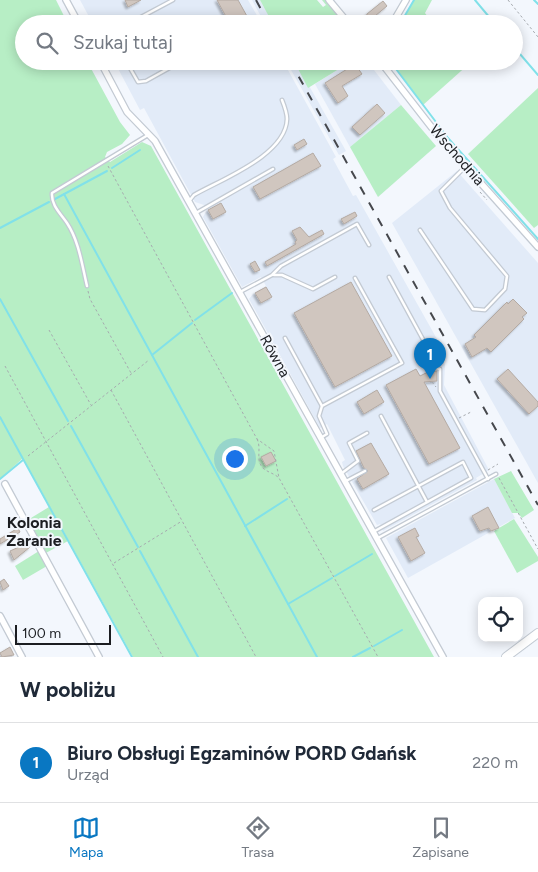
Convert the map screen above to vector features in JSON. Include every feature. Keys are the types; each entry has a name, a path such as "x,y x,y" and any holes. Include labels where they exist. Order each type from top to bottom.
{"street":[{"path":"66,0 74,15"},
{"path":"328,0 341,15"},
{"path":"397,15 406,0"},
{"name":"Równa","path":"105,70 127,112 155,141 443,657"},
{"name":"Wschodnia","path":"387,70 436,133 538,247"},
{"path":"5,484 99,657"},
{"path":"0,616 22,657"},
{"path":"506,657 538,633"}],"lane":[{"path":"145,15 173,0"},
{"path":"131,70 138,82 146,81 166,70"},
{"path":"189,201 194,194 267,155 278,144 287,119 282,100"},
{"path":"87,286 77,243 53,203 52,192 149,135"},
{"path":"420,230 474,309 484,310 505,288 506,276 450,208 441,191 466,166"},
{"path":"196,213 273,169"},
{"path":"240,292 272,275 281,266 357,224 369,245"},
{"path":"272,275 282,275 314,288 335,277"},
{"path":"389,277 426,345 424,358 428,366 440,369 440,391 488,479"},
{"path":"320,438 327,434 319,416 322,406 402,363 355,278"},
{"path":"285,338 322,406"},
{"path":"381,416 427,502"},
{"path":"340,474 358,461 349,443 366,433"},
{"path":"373,532 471,478 463,462 374,510"},
{"path":"345,482 364,471"},
{"path":"377,539 496,474"}],"path":[{"path":"508,0 520,15"},
{"path":"523,18 538,37"},
{"path":"105,161 257,438 260,445 258,458 261,465 279,478"},
{"path":"87,286 90,299 131,374"},
{"path":"49,330 92,406"},
{"path":"28,456 149,360"},
{"path":"5,366 48,441 163,657"},
{"path":"111,390 256,657"},
{"path":"459,418 471,412"},
{"path":"257,438 274,451 277,457 279,478 378,657"},
{"path":"487,470 498,464"},
{"path":"500,480 538,549"},
{"path":"113,563 182,521"}],"shaded area":[{"path":"80,0 248,0 257,15 88,15"},
{"path":"252,0 260,0 269,15 260,15"},
{"path":"119,70 288,70 336,157 333,159 353,196 356,195 437,339 434,341 445,365 444,385 489,470 476,478 477,480 383,531 380,524 377,525 343,466 342,462 345,460 327,424 320,428 249,299 253,294 266,286 261,277 242,287 203,217 207,210 204,205 195,202 144,108 140,110"},
{"path":"291,70 300,70 346,151 339,155"},
{"path":"338,70 374,70 401,105 350,147 315,84"},
{"path":"457,171 538,263 538,483 392,223"},
{"path":"494,479 515,518 408,578 386,538"}],"green space":[{"path":"0,0 56,0 64,15 15,15 15,70 92,70 120,122 130,135 122,144 107,152 105,157 110,162 142,142 151,146 434,657 133,657 23,458 0,479"},
{"path":"260,0 317,0 323,7 326,5 322,0 325,0 338,15 268,15"},
{"path":"414,0 432,0 425,13 426,15 405,15"},
{"path":"299,70 337,70 308,88"},
{"path":"398,70 462,70 423,105"},
{"path":"538,88 538,225 534,228 468,154"},
{"path":"401,105 436,146 378,197 350,147"},
{"path":"511,471 534,510 522,518 518,513 512,513 494,479"},
{"path":"49,507 68,541 44,554 26,521"},
{"path":"514,519 538,557 538,561 517,573 494,531"},
{"path":"39,551 47,566 23,580 15,566"}],"building":[{"path":"125,0 141,0 128,7"},
{"path":"217,0 238,0 246,15 225,15"},
{"path":"383,1 387,6 376,15 367,14"},
{"path":"346,70 359,70 362,74 342,86 348,96 338,103 325,83"},
{"path":"377,104 385,113 360,135 352,127"},
{"path":"304,139 307,144 297,150 294,145"},
{"path":"313,153 321,166 260,199 253,187"},
{"path":"221,203 226,212 213,219 208,210"},
{"path":"355,212 357,216 344,224 341,219"},
{"path":"300,227 309,237 322,230 324,234 267,266 265,262 296,244 297,240 292,231"},
{"path":"255,261 260,270 255,272 250,264"},
{"path":"351,282 392,356 335,387 294,313"},
{"path":"266,287 272,297 261,303 255,293"},
{"path":"513,299 527,313 522,317 524,319 491,352 487,348 472,357 465,344 476,337 474,335 507,302 508,304"},
{"path":"416,369 420,376 428,372 437,371 437,381 424,382 460,448 429,464 386,385"},
{"path":"508,369 538,402 538,406 529,414 497,379"},
{"path":"377,390 384,402 364,414 357,402"},
{"path":"371,443 389,474 363,489 357,479 368,471 364,468 356,451"},
{"path":"271,452 276,461 266,466 261,457"},
{"path":"488,507 499,528 491,531 489,528 480,531 472,516"},
{"path":"18,528 20,532 0,544 0,539"},
{"path":"415,528 419,536 416,537 425,553 411,561 398,537"},
{"path":"28,543 30,547 14,560 10,551"},
{"path":"4,579 9,586 3,590 0,582"},
{"path":"10,647 14,655 2,657 0,653"}],"waterway":[{"path":"405,15 414,0"},
{"path":"475,0 488,15"},
{"path":"534,0 538,4"},
{"path":"523,58 538,75"},
{"path":"397,70 448,138 538,239"},
{"path":"112,168 140,150"},
{"path":"55,199 107,171"},
{"path":"64,194 317,657"},
{"path":"0,228 49,202"},
{"path":"195,320 232,293"},
{"path":"0,299 68,421"},
{"path":"152,355 192,323"},
{"path":"0,417 132,657"},
{"path":"71,426 138,547"},
{"path":"0,479 23,460"},
{"path":"245,526 287,499"},
{"path":"140,551 198,657"},
{"path":"335,576 372,554"},
{"path":"288,604 332,578"},
{"path":"374,646 402,630"},
{"path":"353,657 370,648"}],"railway":[{"path":"256,0 264,15"},
{"path":"295,70 538,505"}],"place":[{"name":"Biuro Obsługi Egzaminów PORD Gdańsk","path":"430,379"}],"district":[{"name":"Kolonia Zaranie","path":"34,531"}]}
